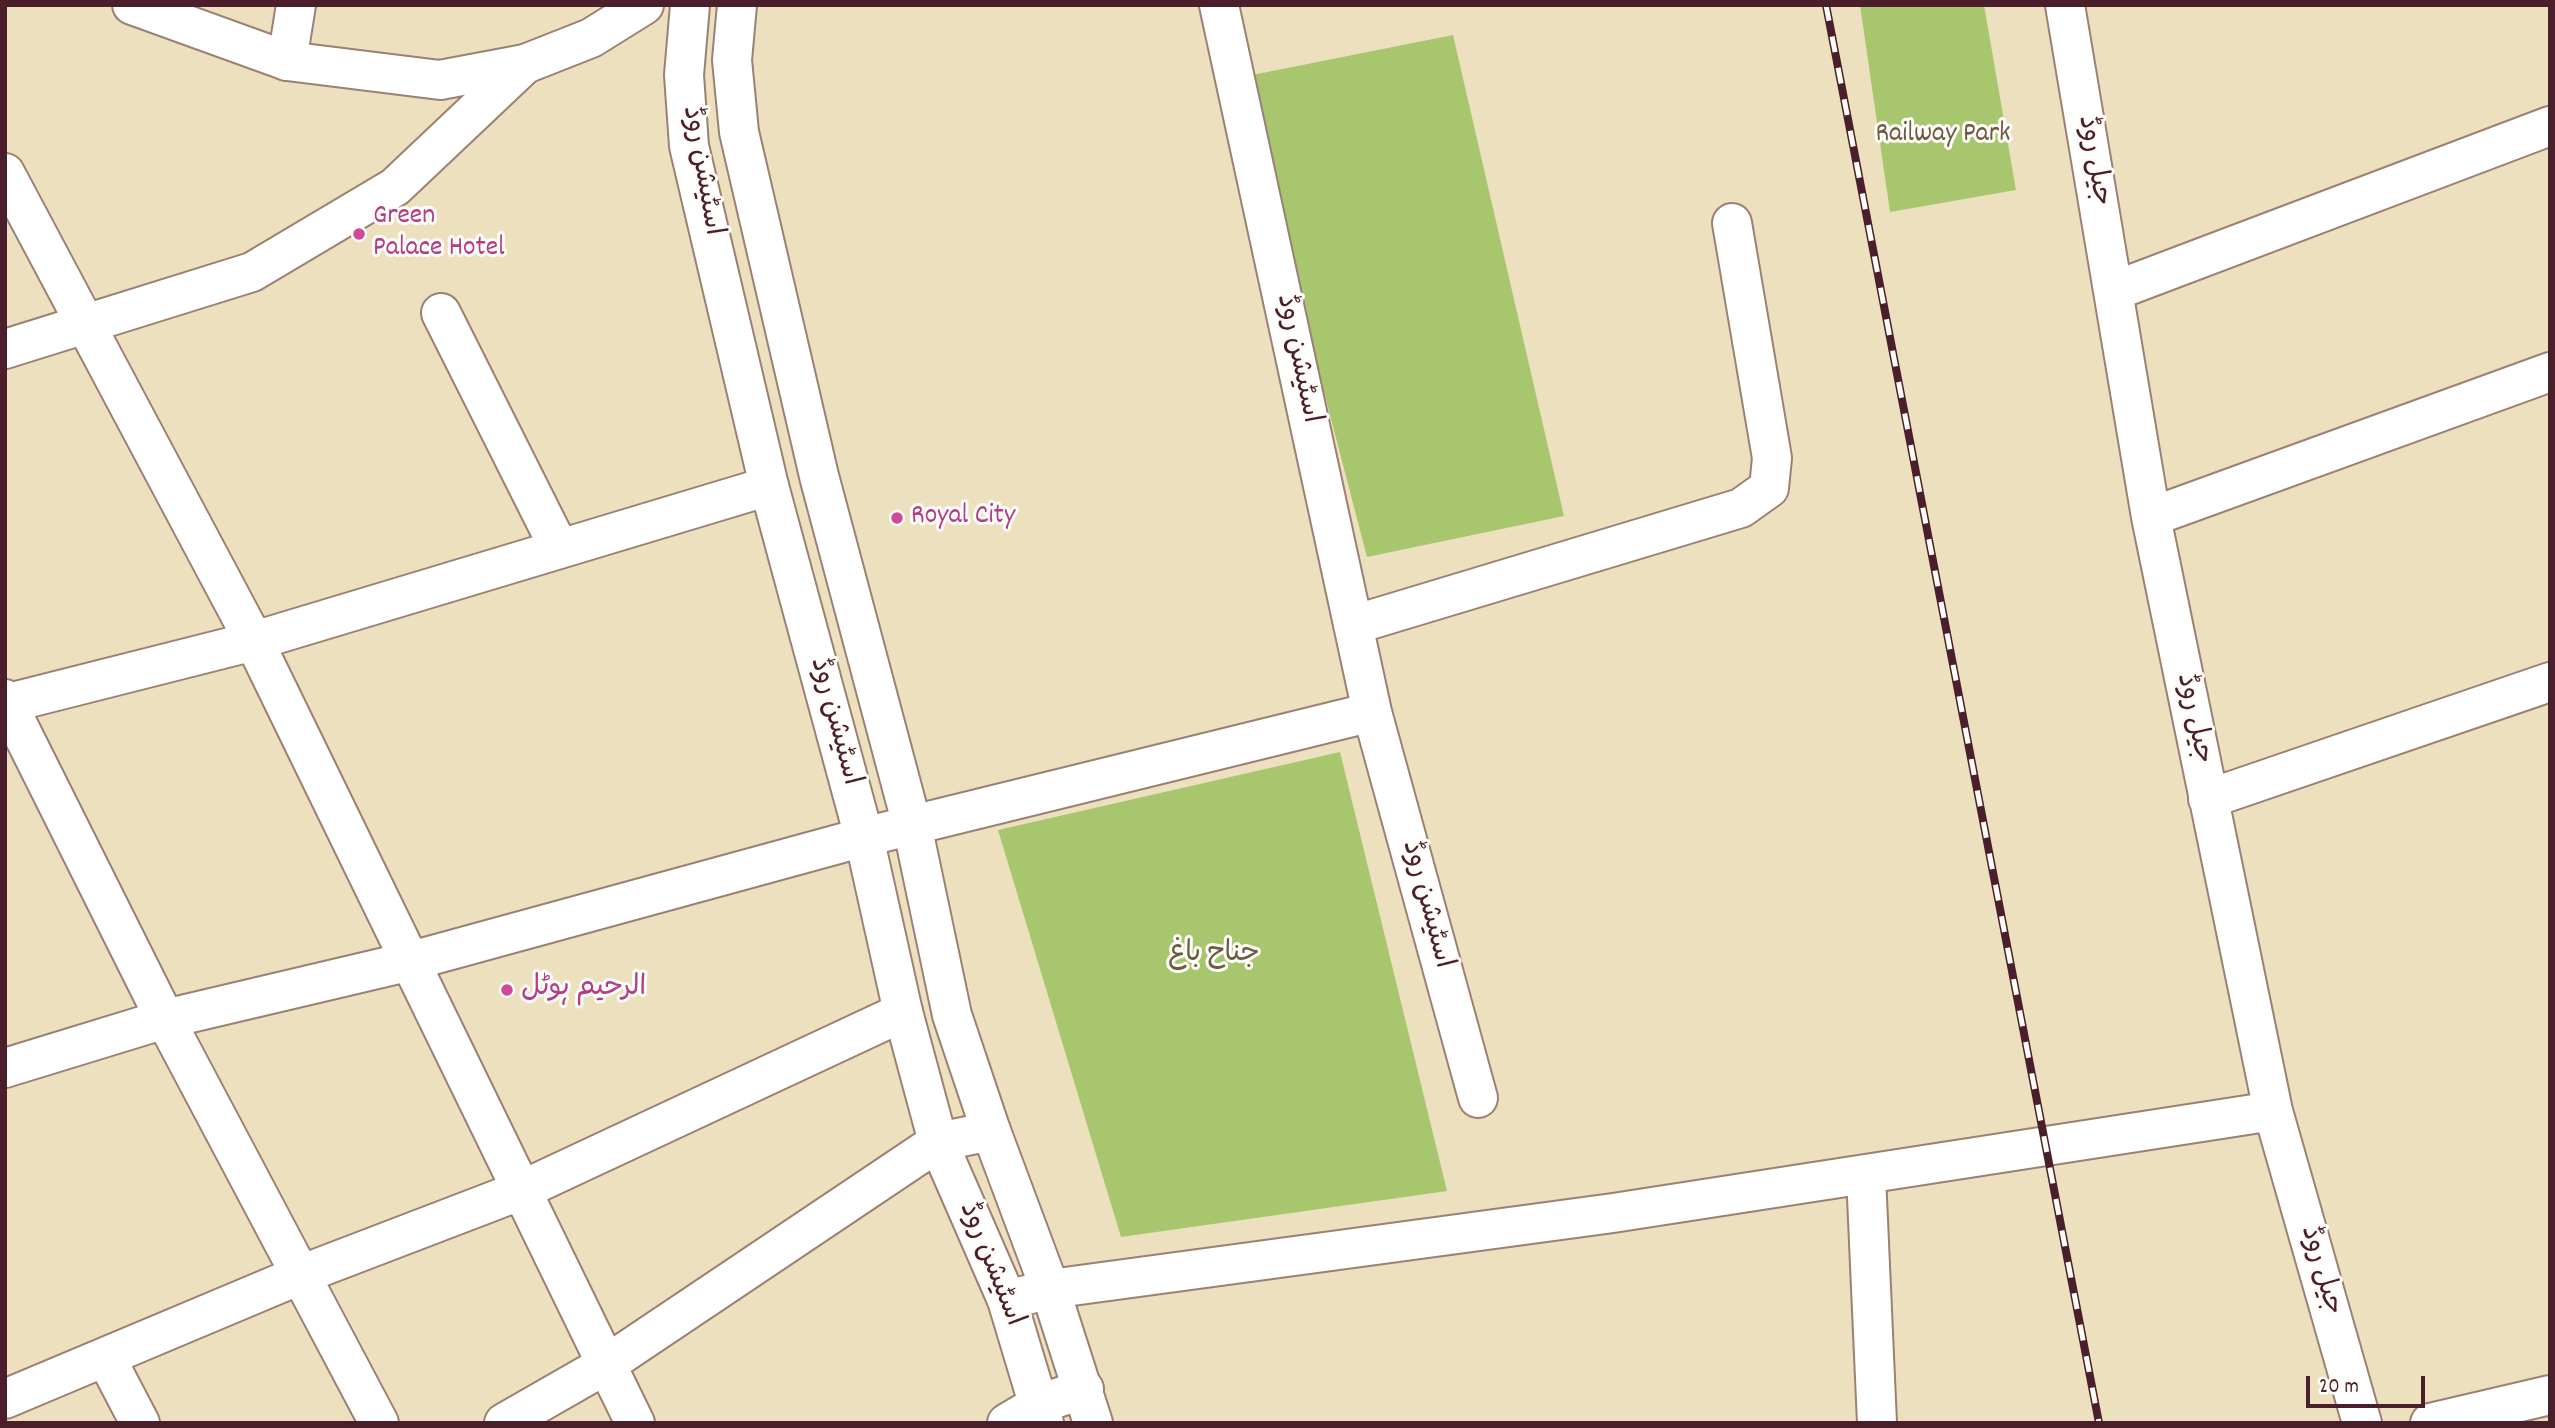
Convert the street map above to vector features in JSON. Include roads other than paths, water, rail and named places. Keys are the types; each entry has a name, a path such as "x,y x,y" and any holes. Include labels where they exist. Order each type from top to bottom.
{"street":[{"path":"132,5 287,61 440,80 525,64 591,38 644,5"},
{"path":"287,61 296,5"},
{"name":"اسٹیشن روڈ","path":"690,5 684,75 690,146 769,486 863,837 903,1012 938,1142 1007,1300 1030,1416"},
{"name":"اسٹیشن روڈ","path":"737,5 732,60 739,132 818,476 912,825 952,1015 1089,1406"},
{"name":"اسٹیشن روڈ","path":"1219,5 1373,712 1478,1098"},
{"name":"جیل روڈ","path":"2065,5 2151,517 2273,1111 2362,1423"},
{"path":"5,349 87,326 252,272 395,187 525,64"},
{"path":"2114,291 2550,126"},
{"path":"5,173 254,642 635,1423"},
{"path":"1353,625 1741,508 1769,488 1772,458 1732,223"},
{"path":"441,313 559,548"},
{"path":"2151,517 2550,372"},
{"path":"379,1423 165,1019 6,702 254,642 769,486"},
{"path":"2208,799 2550,682"},
{"path":"5,1068 165,1019 411,961 863,837 1373,712"},
{"path":"5,1399 300,1275 522,1190 903,1012"},
{"path":"1007,1300 1050,1289 1599,1215 2273,1111"},
{"path":"504,1423 607,1364 938,1142 991,1131"},
{"path":"1866,1175 1877,1423"},
{"path":"106,1358 140,1423"},
{"path":"2430,1423 2550,1395"},
{"path":"1030,1416 1089,1406"}],"railway":[{"path":"1826,5 2099,1423"}],"place":[{"name":"Green Palace Hotel","path":"359,234"},
{"name":"Royal City","path":"897,518"},
{"name":"الرحیم ہوٹل","path":"507,990"}],"park label":[{"name":"Railway Park","path":"1943,136"},
{"name":"جناح باغ","path":"1214,956"}]}
